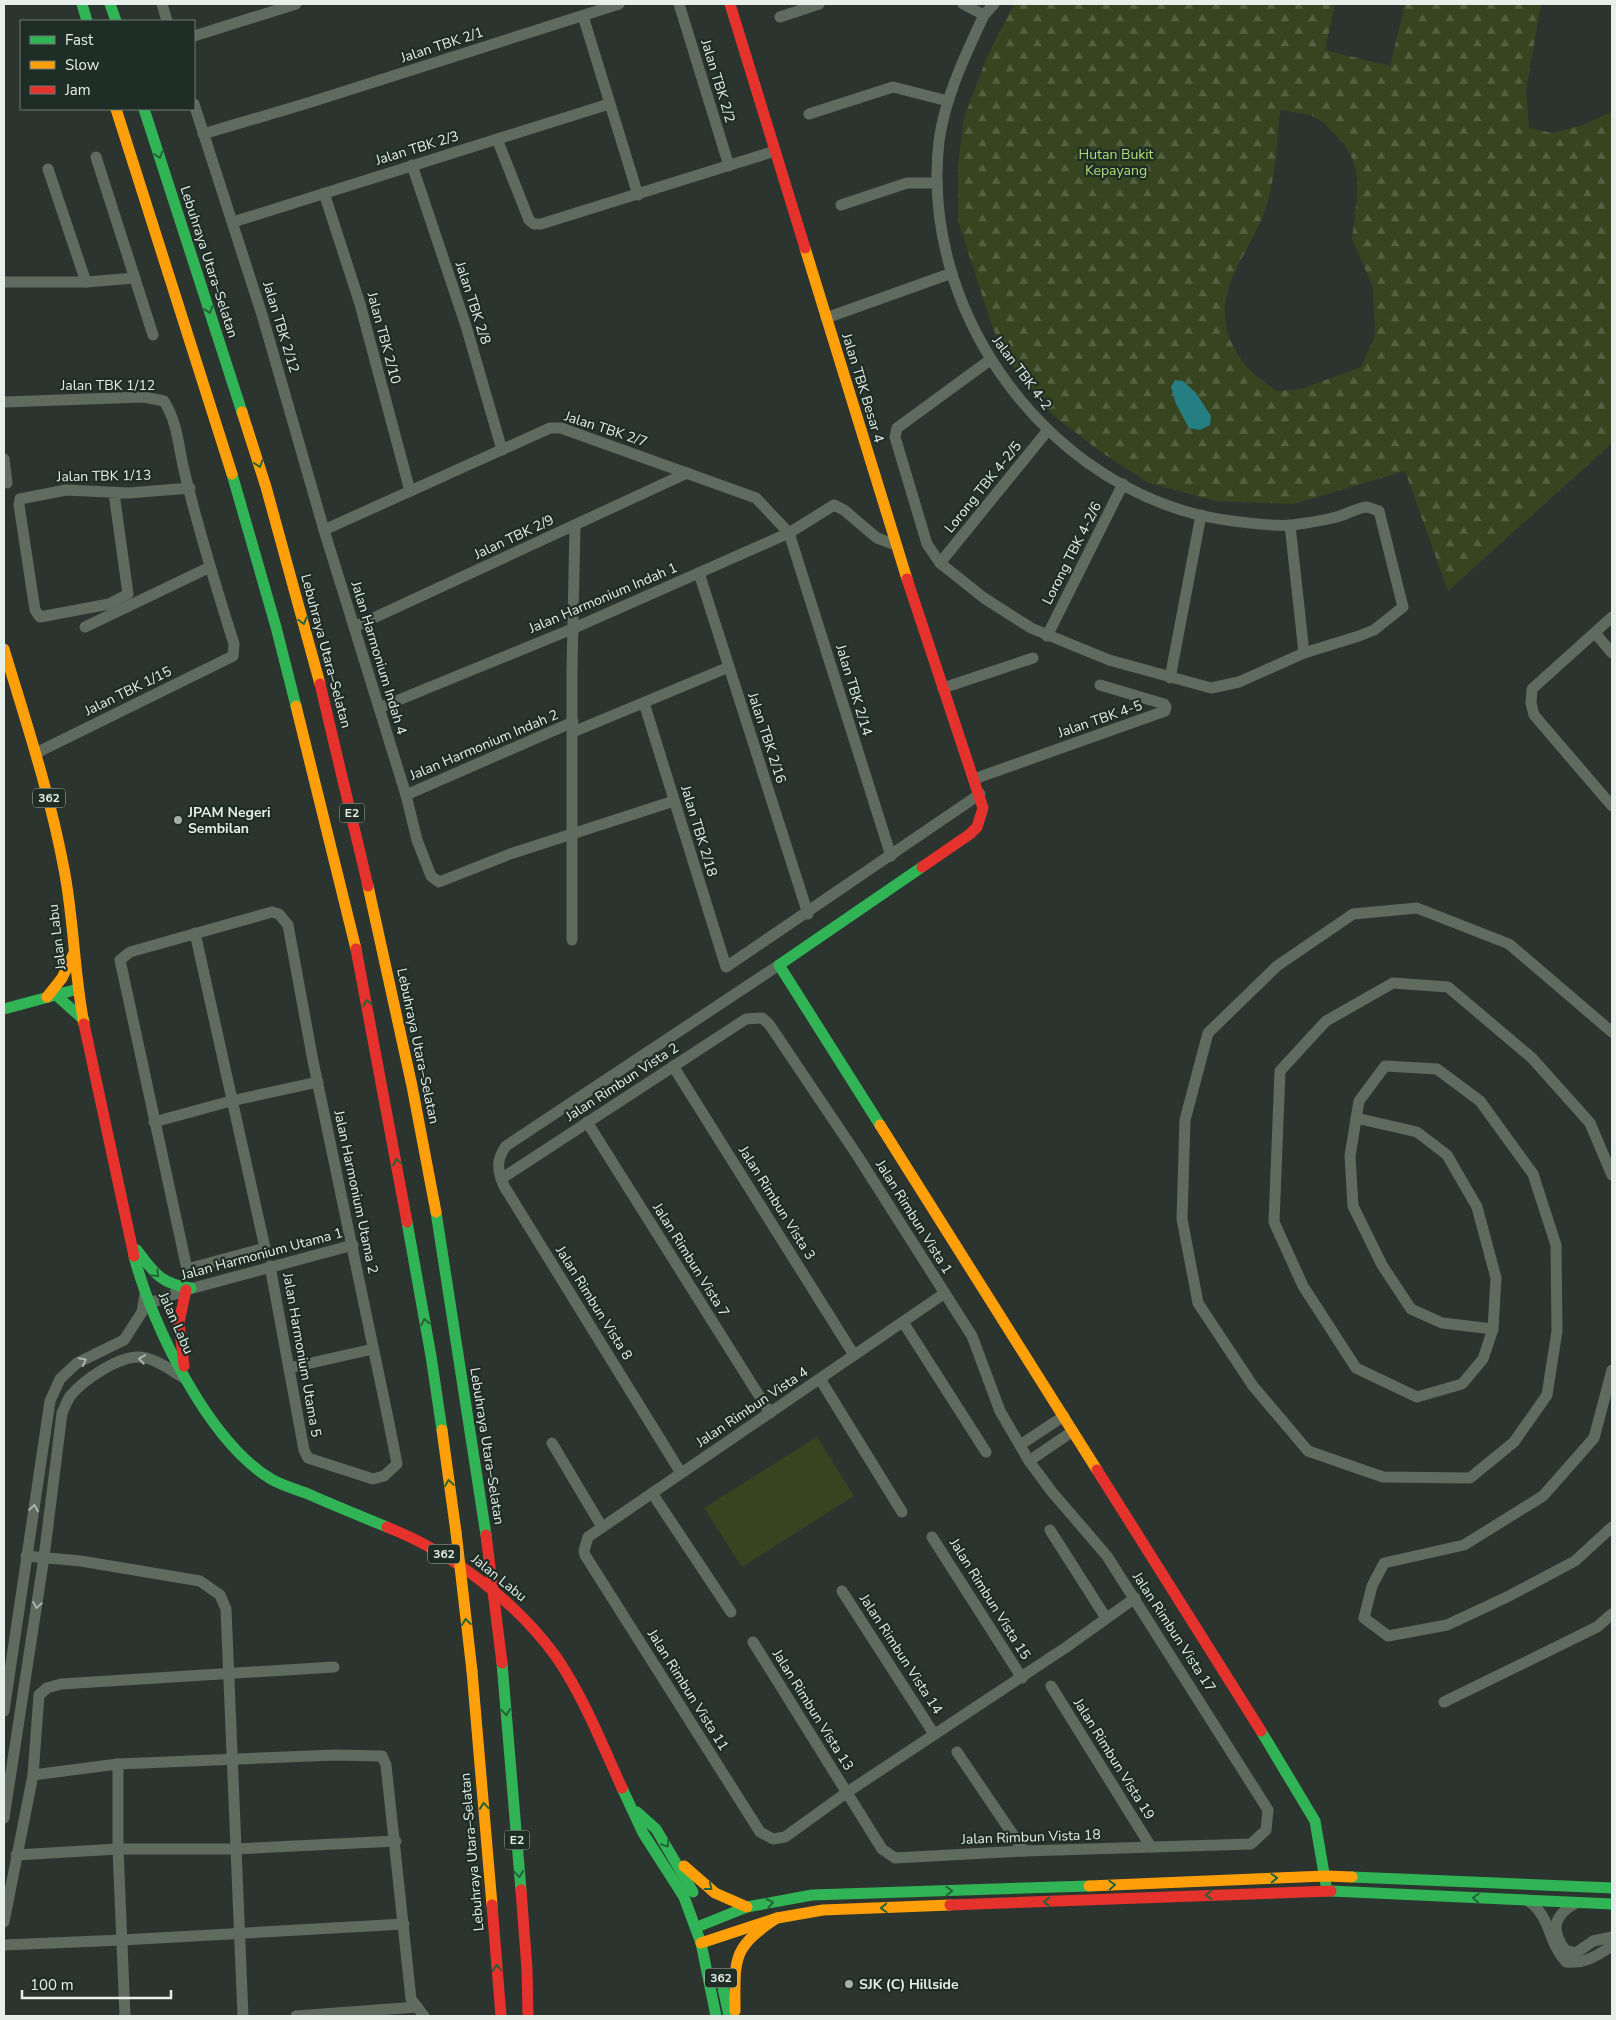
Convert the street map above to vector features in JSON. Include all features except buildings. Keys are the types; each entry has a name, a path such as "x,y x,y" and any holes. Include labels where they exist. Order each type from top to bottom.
{"main road":[{"path":"82,4 87,20"},
{"path":"110,4 116,20"},
{"name":"Jalan TBK Besar 4","path":"730,4 896,545 980,794"},
{"name":"Lebuhraya Utara–Selatan","path":"116,110 218,425 274,618 356,946 432,1356 456,1532 472,1671 501,2016"},
{"name":"Lebuhraya Utara–Selatan","path":"144,110 266,488 318,676 348,797 412,1086 436,1213 486,1535 502,1663 527,1969 528,2016"},
{"name":"Jalan Labu","path":"4,650 52,806 65,872 78,988 131,1242 150,1302 185,1379 222,1434 251,1465 271,1479 417,1539 449,1557 526,1619 557,1659 585,1707 643,1833 702,1925"},
{"path":"980,794 983,808 982,813 977,827 970,834 780,965 1296,1787 1315,1821 1326,1876 1327,1891"},
{"path":"52,996 74,951"},
{"path":"4,1009 78,988"},
{"path":"52,996 84,1020"},
{"path":"131,1242 162,1281 172,1286 189,1289 179,1322 185,1379"},
{"name":"Jalan Labu","path":"632,1809 656,1829 676,1859 700,1906 702,1925 707,1941 716,2016"},
{"path":"676,1859 715,1892 747,1907"},
{"path":"702,1925 747,1907 812,1895 1326,1876 1612,1888"},
{"path":"1503,1884 1503,1899"},
{"path":"707,1941 777,1918 823,1910 1327,1891 1612,1904"},
{"path":"928,1892 929,1907"},
{"path":"735,2016 736,1964 739,1950 751,1934 777,1918"},
{"name":"Jalan Labu","path":"707,1941 716,1954"},
{"name":"362","path":"720,1972 729,2016"}],"street":[{"path":"162,4 167,20"},
{"path":"195,36 296,4"},
{"path":"619,4 583,16 638,195"},
{"name":"Jalan TBK 2/2","path":"679,4 729,166"},
{"path":"780,17 819,4"},
{"path":"963,4 984,15"},
{"name":"Jalan TBK 4-2","path":"994,4 984,15 948,101 939,142 937,183 942,228 952,273 969,320 990,360 1019,399 1048,430 1075,453 1123,484 1157,502 1200,515 1290,525 1336,517 1367,507 1379,511 1403,607 1374,630 1304,654"},
{"name":"Jalan TBK 2/1","path":"203,134 583,16"},
{"path":"809,114 893,87 948,101"},
{"name":"Jalan TBK 2/3","path":"233,222 610,104"},
{"name":"Jalan TBK 2/12","path":"195,107 264,322 324,530"},
{"path":"497,139 529,220 534,224 541,224 638,195 775,151"},
{"path":"96,157 154,335"},
{"name":"Jalan TBK 2/8","path":"412,166 467,330 502,450"},
{"path":"48,169 86,282"},
{"path":"841,205 907,183 937,183"},
{"name":"Jalan TBK 2/10","path":"324,193 358,298 410,491"},
{"path":"826,318 952,273"},
{"path":"4,282 86,282 135,278"},
{"path":"990,360 897,428 895,437 927,544 940,563 984,598 1047,636 1109,660 1211,688 1239,682 1304,654 1290,525"},
{"name":"Jalan TBK 1/12","path":"4,402 144,398 164,401 174,416 190,488"},
{"name":"Jalan TBK 2/7","path":"324,530 550,428 561,428 756,498 789,533"},
{"name":"Lorong TBK 4-2/5","path":"940,563 1048,430"},
{"path":"4,462 7,483"},
{"name":"Jalan TBK 2/9","path":"354,628 687,473"},
{"name":"Lorong TBK 4-2/6","path":"1047,636 1123,484"},
{"path":"84,626 210,568 190,488"},
{"name":"Jalan TBK 1/13","path":"114,493 128,592 124,598 109,604 44,618 37,614 20,514 20,499 66,490 114,493 190,488"},
{"name":"Jalan Harmonium Indah 1","path":"379,708 572,629 789,533 834,505 844,510 877,538 896,545"},
{"path":"1170,678 1200,515"},
{"path":"572,940 572,629 575,525"},
{"name":"Jalan Harmonium Indah 4","path":"324,530 406,795 417,840 433,879 439,882 510,854 573,835"},
{"name":"Jalan TBK 2/14","path":"789,533 890,856"},
{"name":"Jalan TBK 1/15","path":"36,753 233,656 234,644 210,568"},
{"name":"Jalan TBK 2/16","path":"699,572 808,914"},
{"path":"1612,617 1532,690 1531,703 1534,715 1612,806"},
{"path":"1595,633 1612,653"},
{"path":"944,688 1033,658"},
{"name":"Jalan Harmonium Indah 2","path":"406,795 573,727 644,703 729,668"},
{"name":"Jalan TBK 4-5","path":"974,779 1165,711 1164,704 1100,685"},
{"name":"Jalan TBK 2/18","path":"644,703 726,967 808,914"},
{"path":"808,914 980,794"},
{"path":"573,835 674,801"},
{"path":"1493,1329 1442,1323 1410,1309 1382,1265 1353,1206 1350,1156 1359,1101 1384,1066 1437,1069 1480,1101 1533,1174 1556,1245 1557,1331 1546,1395 1514,1442 1470,1478 1383,1477 1308,1450 1253,1386 1198,1303 1182,1219 1184,1130 1208,1033 1277,966 1353,914 1417,908 1510,944 1612,1032"},
{"name":"Jalan Harmonium Utama 2","path":"195,933 272,912 279,914 288,925 318,1082 397,1464 384,1476 374,1479 308,1458 304,1450"},
{"path":"195,933 265,1248 187,1269 120,960 130,952 195,933"},
{"name":"Jalan Rimbun Vista 8","path":"681,1473 501,1179 497,1167 499,1156 506,1146 780,965"},
{"path":"1356,1118 1417,1132 1447,1155 1477,1207 1496,1278 1493,1329 1482,1359 1462,1384 1417,1397 1356,1368 1303,1286 1274,1222 1280,1071 1326,1021 1394,983 1448,987 1532,1058 1590,1123 1612,1175"},
{"name":"Jalan Rimbun Vista 2","path":"501,1179 746,1019 762,1018"},
{"name":"Jalan Rimbun Vista 1","path":"762,1018 769,1024 857,1155 972,1336 1000,1411 1020,1445"},
{"name":"Jalan Rimbun Vista 3","path":"673,1066 854,1355"},
{"path":"154,1122 232,1101 318,1082"},
{"name":"Jalan Rimbun Vista 7","path":"588,1122 770,1413"},
{"name":"Jalan Harmonium Utama 1","path":"150,1302 270,1266 353,1245"},
{"name":"Jalan Harmonium Utama 5","path":"270,1266 304,1450"},
{"path":"4,1712 50,1401 60,1379 77,1364 124,1340 142,1312 146,1290"},
{"name":"Jalan Rimbun Vista 4","path":"584,1551 588,1537 944,1293"},
{"path":"903,1322 986,1452"},
{"path":"289,1368 374,1349"},
{"path":"4,1818 44,1557 62,1413 70,1397 97,1373 128,1358 139,1357 154,1361 185,1379"},
{"path":"1612,1370 1594,1438 1543,1496 1464,1544 1384,1563 1372,1586 1364,1618 1388,1636 1447,1625 1575,1562 1612,1527"},
{"path":"820,1379 902,1512"},
{"path":"1020,1445 1064,1416"},
{"path":"1029,1461 1073,1431"},
{"path":"552,1443 602,1527"},
{"name":"Jalan Rimbun Vista 17","path":"1020,1445 1029,1461 1052,1492 1107,1556 1268,1810 1266,1830 1251,1844"},
{"path":"652,1493 731,1612"},
{"path":"1050,1530 1106,1618"},
{"name":"Jalan Rimbun Vista 15","path":"932,1537 1022,1678"},
{"name":"Jalan Rimbun Vista 11","path":"584,1551 760,1832 773,1839 784,1837 846,1793"},
{"path":"26,1556 81,1560 200,1581 220,1595 226,1609 243,2016"},
{"name":"Jalan Rimbun Vista 14","path":"842,1591 934,1734"},
{"path":"846,1793 1022,1678 1135,1598"},
{"path":"1444,1702 1597,1627 1612,1614"},
{"name":"Jalan Rimbun Vista 13","path":"753,1642 846,1793"},
{"path":"4,1922 33,1776 39,1695 47,1688 61,1684 334,1667"},
{"name":"Jalan Rimbun Vista 19","path":"1051,1686 1151,1847"},
{"path":"957,1752 1024,1851"},
{"path":"33,1776 118,1764 365,1754 382,1756 386,1765 396,1841 411,1999 424,2016"},
{"path":"118,1764 118,1849 125,2016"},
{"name":"Jalan Rimbun Vista 18","path":"846,1793 882,1849 895,1858 1024,1851 1251,1844"},
{"path":"16,1855 118,1849 236,1849 396,1841"},
{"path":"1527,1900 1543,1915 1552,1943 1566,1962 1579,1963 1587,1961 1612,1946"},
{"path":"1576,1903 1562,1912 1555,1927 1558,1939 1565,1950 1576,1952 1593,1941 1612,1936"},
{"path":"4,1945 404,1924"},
{"path":"296,2016 417,2007"}],"green space":[{"name":"Hutan Bukit Kepayang","path":"1014,4 1335,4 1325,50 1390,66 1405,4 1541,4 1526,90 1529,128 1552,133 1583,125 1612,112 1612,443 1448,591 1405,471 1293,504 1216,501 1149,483 1101,452 1054,416 1017,374 993,329 958,220 958,165 964,118 987,57","holes":["1280,110 1311,115 1324,123 1344,144 1353,160 1357,176 1357,198 1352,239 1373,287 1375,336 1361,367 1301,389 1277,391 1247,367 1233,346 1226,324 1226,301 1233,276 1267,204 1274,169"]},
{"path":"817,1437 854,1496 742,1567 704,1508"}],"water":[{"path":"1175,380 1183,381 1196,393 1211,416 1210,425 1200,430 1189,428 1176,404 1171,387"}],"traffic: fast":[{"path":"82,4 87,20"},
{"path":"110,4 116,20"},
{"path":"144,110 242,412"},
{"path":"232,474 276,627 296,706"},
{"path":"880,1125 779,965 922,867"},
{"path":"4,1009 78,989"},
{"path":"56,995 84,1020"},
{"path":"436,1212 486,1535"},
{"path":"407,1222 442,1430"},
{"path":"137,1250 159,1276 172,1284 191,1288"},
{"path":"134,1256 142,1284 169,1347 205,1410 226,1438 248,1461 271,1479 387,1527"},
{"path":"502,1663 521,1890"},
{"path":"1261,1731 1315,1821 1327,1891"},
{"path":"622,1788 643,1833 684,1897 701,1943 716,2016"},
{"path":"637,1812 656,1829 693,1892"},
{"path":"1352,1877 1612,1888"},
{"path":"697,1927 747,1907 812,1895 1089,1886"},
{"path":"1331,1891 1612,1904"},
{"path":"723,1988 729,2016"}],"traffic: slow":[{"path":"116,110 232,474"},
{"path":"805,248 907,579"},
{"path":"242,412 266,487 320,684"},
{"path":"4,649 37,758 58,841 70,908 84,1024"},
{"path":"296,706 356,949"},
{"path":"368,886 412,1086 436,1212"},
{"path":"47,997 62,978 74,953"},
{"path":"880,1125 1097,1470"},
{"path":"442,1430 456,1532"},
{"path":"456,1532 472,1671"},
{"path":"472,1671 492,1905"},
{"path":"684,1866 715,1893 747,1907"},
{"path":"1089,1886 1326,1876 1352,1877"},
{"path":"701,1943 777,1918 823,1910 950,1905"},
{"path":"735,2011 736,1967 743,1947 762,1928 777,1918"}],"traffic: jam":[{"path":"730,4 805,248"},
{"path":"907,579 983,808 977,827 970,834 922,867"},
{"path":"320,684 368,886"},
{"path":"356,949 407,1222"},
{"path":"84,1024 134,1256"},
{"path":"184,1366 179,1322 186,1290"},
{"path":"1097,1470 1261,1731"},
{"path":"387,1527 435,1550 459,1565 502,1598 541,1637 557,1658 576,1689 622,1788"},
{"path":"486,1535 502,1663"},
{"path":"521,1890 527,1969 528,2016"},
{"path":"950,1905 1331,1891"},
{"path":"492,1905 501,2016"}],"place":[{"name":"JPAM Negeri Sembilan","path":"178,820"},
{"name":"SJK (C) Hillside","path":"849,1984"}]}
